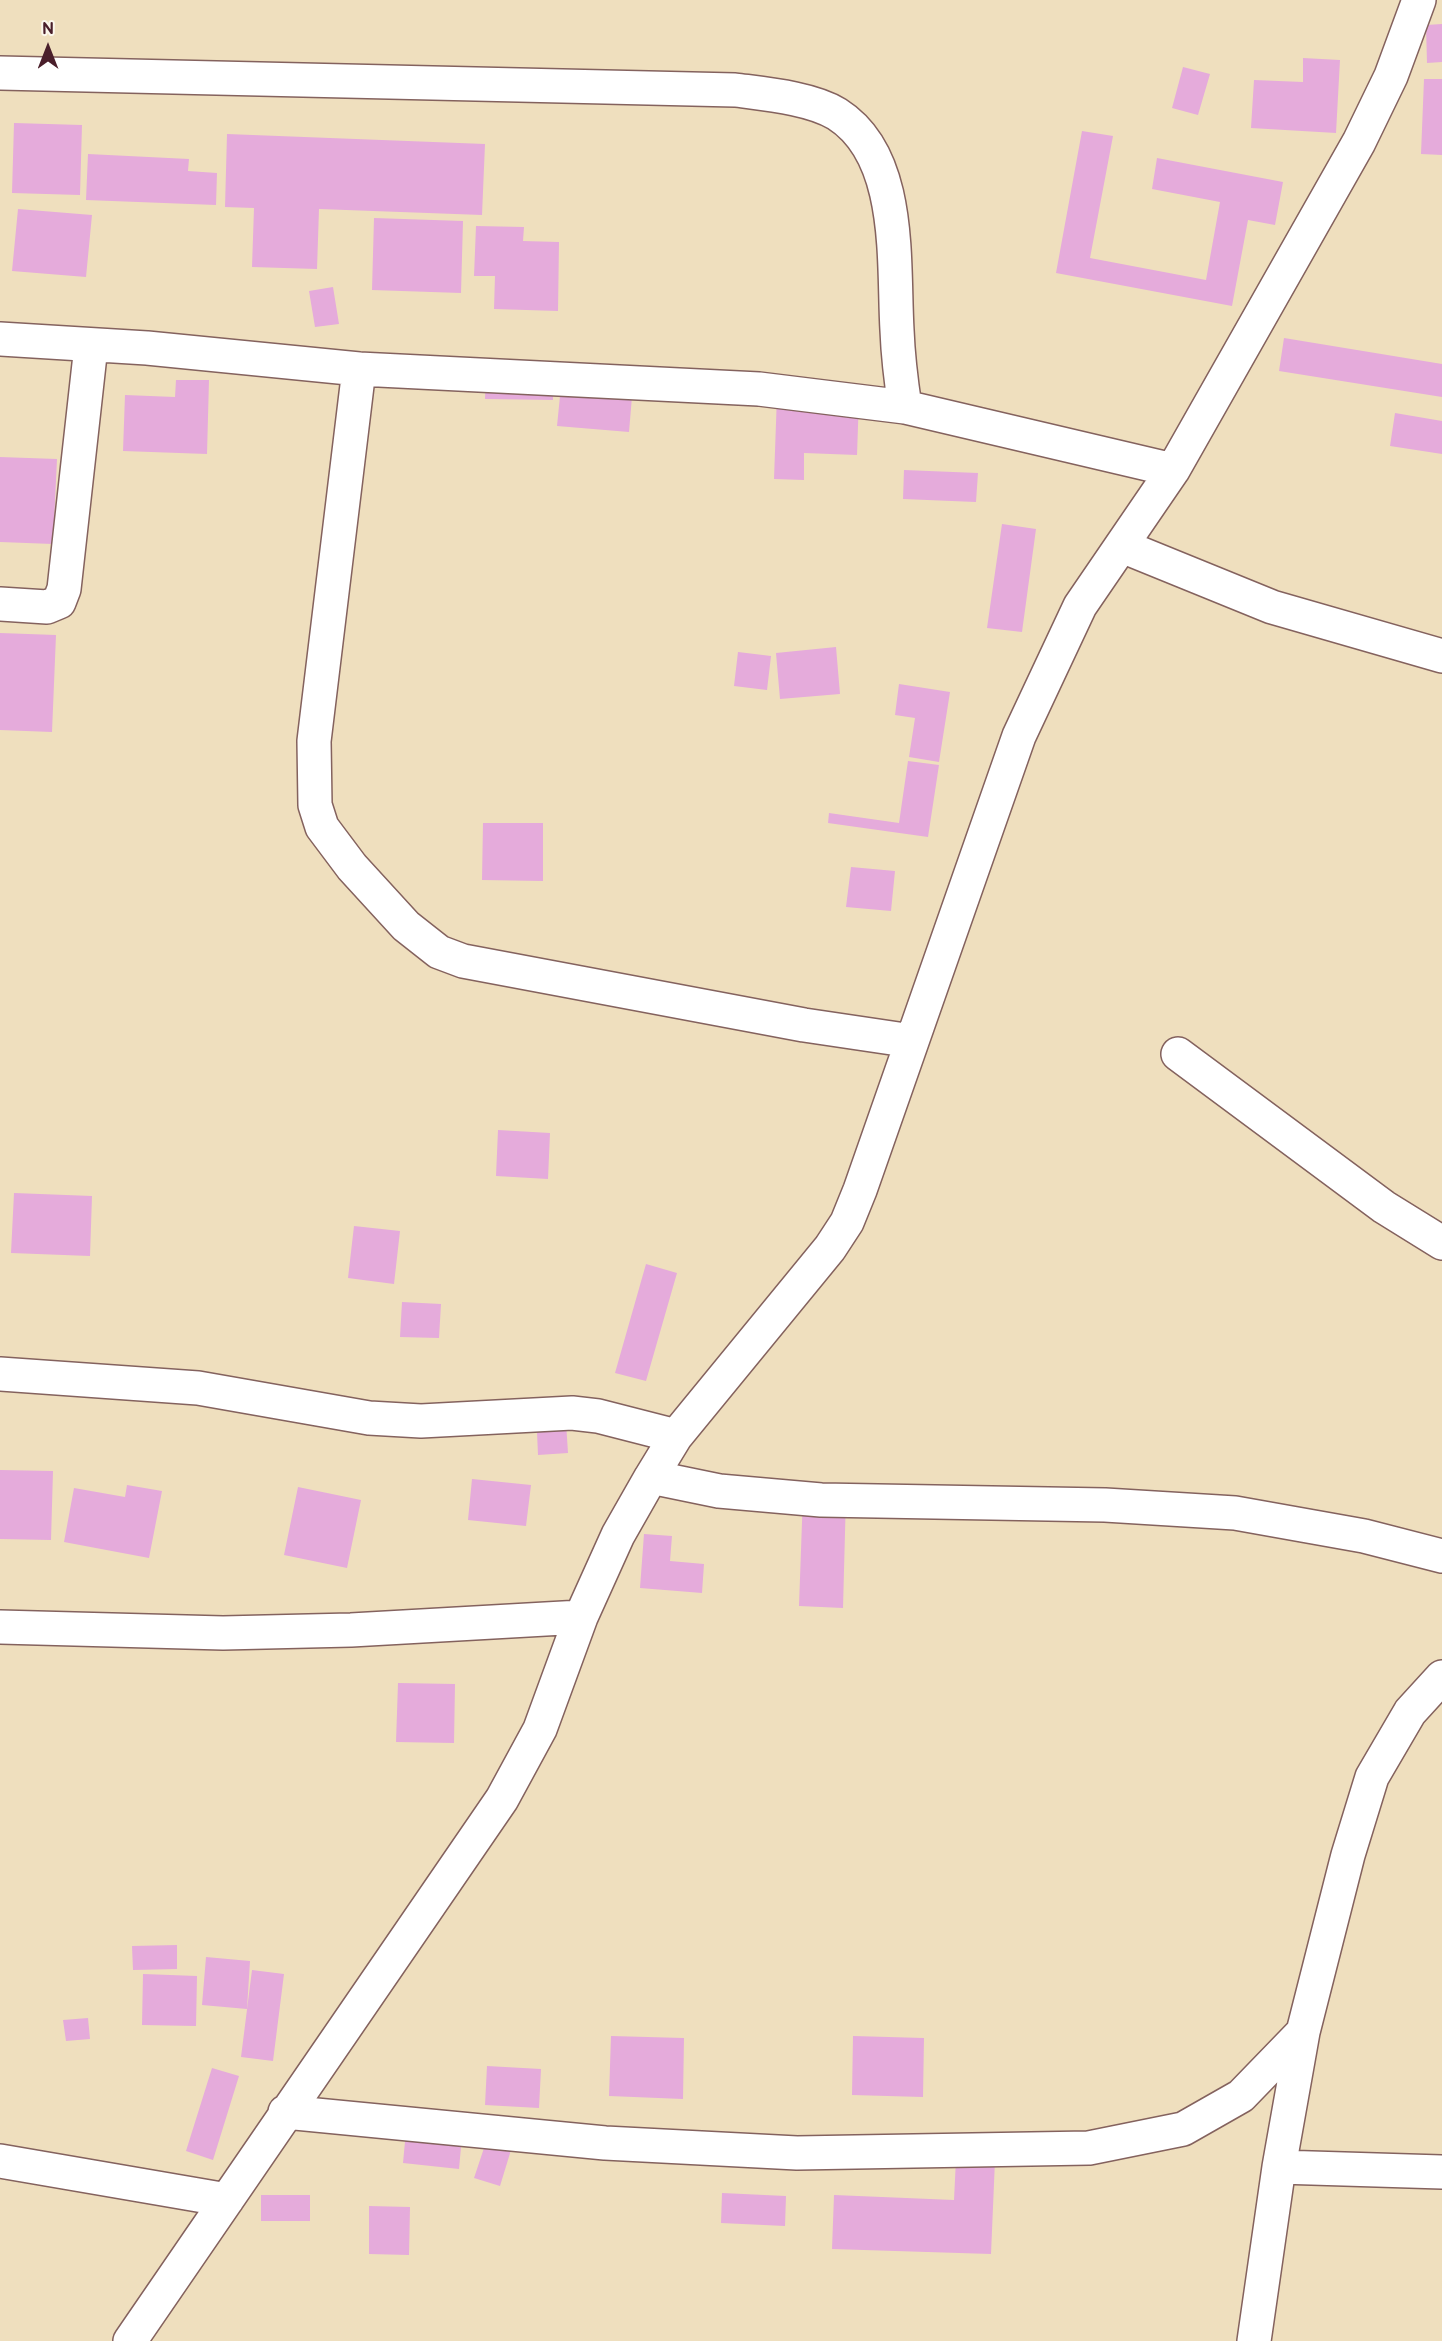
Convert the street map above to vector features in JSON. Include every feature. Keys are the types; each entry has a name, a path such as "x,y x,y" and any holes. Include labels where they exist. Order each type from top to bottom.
{"street":[{"path":"130,2341 501,1799 540,1729 581,1617 618,1535 676,1436 830,1248 847,1222 1018,736 1080,606 1173,470 1359,142 1391,76 1421,0 1442,6"},
{"path":"0,74 735,90 790,98 836,114 867,143 882,179 891,216 897,330 905,407"},
{"path":"0,339 147,348 359,369 759,389 905,407 1173,470"},
{"path":"0,604 47,607 59,602 64,589 91,346"},
{"path":"359,369 314,741 315,805 322,827 352,867 424,943 463,962 804,1025 912,1041"},
{"path":"1122,546 1272,607 1442,656"},
{"path":"1178,1054 1384,1207 1442,1243"},
{"path":"0,1374 198,1388 319,1411 380,1419 421,1421 572,1413 598,1416 676,1436"},
{"path":"651,1477 719,1491 821,1500 1105,1505 1235,1513 1364,1536 1442,1556"},
{"path":"0,1627 223,1633 351,1630 581,1617"},
{"path":"1254,2341 1279,2167 1303,2032 1348,1855 1372,1777 1410,1712 1442,1677"},
{"path":"285,2112 605,2143 797,2153 1089,2148 1183,2129 1241,2096 1303,2032"},
{"path":"0,2161 227,2200"},
{"path":"1279,2167 1442,2172"}],"building":[{"path":"1442,24 1442,62 1427,63 1426,25"},
{"path":"1303,58 1340,60 1336,133 1251,128 1254,80 1303,82"},
{"path":"1183,67 1210,74 1198,115 1172,108"},
{"path":"1424,79 1442,79 1442,155 1421,154"},
{"path":"14,123 82,125 80,195 12,193"},
{"path":"1082,131 1113,136 1090,258 1206,280 1220,202 1152,189 1157,158 1283,182 1275,225 1248,220 1232,306 1056,273"},
{"path":"227,134 485,144 482,215 319,209 317,269 252,267 254,208 225,207"},
{"path":"88,154 189,159 188,171 217,173 216,205 86,200"},
{"path":"18,209 92,215 86,277 12,271"},
{"path":"374,218 463,221 461,293 372,290"},
{"path":"476,226 524,227 523,241 559,242 558,311 494,309 495,276 474,276"},
{"path":"333,287 339,324 315,327 309,291"},
{"path":"1284,338 1442,364 1442,397 1279,371"},
{"path":"563,366 634,373 629,432 557,426"},
{"path":"486,368 553,369 553,400 485,399"},
{"path":"176,380 209,380 207,454 123,451 125,395 175,397"},
{"path":"777,395 859,397 857,455 804,453 804,480 774,479"},
{"path":"1395,413 1442,421 1442,454 1390,446"},
{"path":"0,457 57,459 53,544 0,542"},
{"path":"904,470 978,473 976,502 903,499"},
{"path":"1002,524 1036,529 1022,632 987,628"},
{"path":"0,633 56,635 52,732 0,730"},
{"path":"836,647 840,694 780,699 776,653"},
{"path":"738,652 771,656 767,690 734,686"},
{"path":"899,684 950,692 939,762 909,757 915,718 895,715"},
{"path":"908,761 939,765 928,837 828,823 829,813 899,823"},
{"path":"483,823 543,823 543,881 482,880"},
{"path":"851,867 895,871 891,911 846,907"},
{"path":"498,1130 550,1133 548,1179 496,1176"},
{"path":"14,1193 92,1196 90,1256 11,1253"},
{"path":"354,1226 400,1231 394,1284 348,1278"},
{"path":"646,1264 677,1273 646,1381 615,1373"},
{"path":"402,1302 441,1304 439,1338 400,1337"},
{"path":"565,1407 568,1453 538,1455 536,1409"},
{"path":"0,1470 53,1471 51,1540 0,1539"},
{"path":"472,1479 531,1485 526,1526 468,1520"},
{"path":"127,1485 162,1491 149,1558 64,1542 74,1488 125,1497"},
{"path":"298,1487 361,1500 347,1568 284,1555"},
{"path":"803,1494 846,1495 843,1608 799,1606"},
{"path":"644,1534 672,1536 670,1561 704,1564 702,1593 640,1588"},
{"path":"398,1683 455,1684 454,1743 396,1742"},
{"path":"177,1945 177,1969 133,1970 132,1946"},
{"path":"206,1957 250,1961 247,2009 202,2005"},
{"path":"252,1970 284,1974 273,2061 241,2057"},
{"path":"143,1974 197,1976 196,2026 142,2025"},
{"path":"88,2018 90,2039 66,2041 63,2020"},
{"path":"611,2036 684,2038 683,2099 609,2096"},
{"path":"853,2036 924,2038 923,2097 852,2095"},
{"path":"487,2066 541,2069 539,2108 485,2105"},
{"path":"212,2068 239,2076 213,2160 186,2151"},
{"path":"407,2120 463,2125 459,2169 403,2163"},
{"path":"486,2142 511,2150 500,2186 474,2178"},
{"path":"956,2159 995,2160 991,2254 832,2249 834,2195 954,2200"},
{"path":"722,2193 786,2196 785,2226 721,2223"},
{"path":"261,2195 310,2195 310,2221 261,2221"},
{"path":"369,2206 410,2207 409,2255 369,2254"}]}
